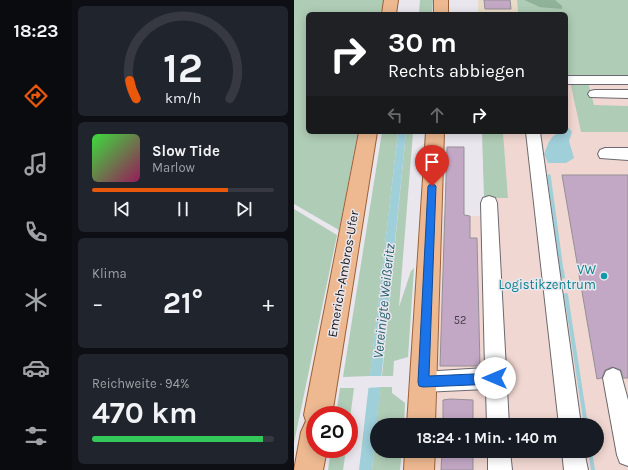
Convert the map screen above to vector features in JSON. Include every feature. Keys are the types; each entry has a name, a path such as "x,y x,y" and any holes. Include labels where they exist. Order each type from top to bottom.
{"main road":[{"path":"389,12 391,0"},
{"path":"441,0 441,12"},
{"name":"Emerich-Ambros-Ufer","path":"320,406 368,134"},
{"path":"421,418 435,134"},
{"path":"308,470 310,458"},
{"path":"419,470 420,458"}],"lane":[{"path":"568,80 628,80"},
{"path":"594,94 628,94"},
{"path":"533,134 569,418"},
{"path":"605,154 628,154"},
{"path":"489,203 498,418"},
{"path":"423,382 495,378"},
{"path":"613,378 628,455"},
{"path":"499,458 500,470"},
{"path":"574,458 576,470"}],"shaded area":[{"path":"478,0 517,0 518,12 478,12"},
{"path":"568,77 628,78 628,470 435,470 435,458 604,458 604,418 436,418 443,216 485,216 484,198 508,198 503,134 568,134"}],"green space":[{"path":"294,0 384,0 381,12 306,12 306,134 358,134 339,230 294,204"},
{"path":"420,0 433,0 432,12 419,12"},
{"path":"517,0 524,0 539,7 555,0 628,0 628,78 568,77 568,12 518,12"},
{"path":"524,0 555,0 562,6 562,9 539,7"},
{"path":"570,81 588,82 594,105 628,106 628,132 581,132"},
{"path":"382,134 398,134 370,376 343,377"},
{"path":"406,134 413,134 399,307 411,271 414,268 408,357 394,361 393,376 382,376"},
{"path":"482,134 503,134 508,198 484,198"},
{"path":"294,209 337,235 294,443"},
{"path":"380,387 392,387 392,393 405,403 404,418 377,418"},
{"path":"340,388 354,388 352,406 337,406"},
{"path":"330,458 345,458 343,470 328,470"},
{"path":"373,458 401,458 400,470 372,470"}],"water":[{"path":"568,128 572,132 569,141 574,158 566,163 548,163 544,154 551,138 557,134 568,134"},
{"name":"Vereinigte Weißeritz","path":"398,134 406,134 377,418 370,418 370,458 373,458 372,470 359,470"}],"pier":[{"path":"368,376 384,376 382,387 366,388"}],"building":[{"path":"484,0 510,0 511,9 485,9"},
{"path":"447,147 464,147 464,215 470,216 470,238 477,238 480,366 440,366"},
{"name":"VW Logistikzentrum","path":"562,175 628,175 628,378 623,378 621,370 612,367 605,370 602,378 597,379"},
{"path":"443,400 473,400 473,418 443,418"},
{"path":"442,458 473,458 473,470 441,470"}],"waterway":[{"path":"549,176 562,272"},
{"path":"562,271 563,277"},
{"path":"566,295 585,418"},
{"path":"591,458 593,470"}],"place":[{"name":"VW Logistikzentrum","path":"604,276"}],"route":[{"path":"432,186 423,382 495,378"}]}
